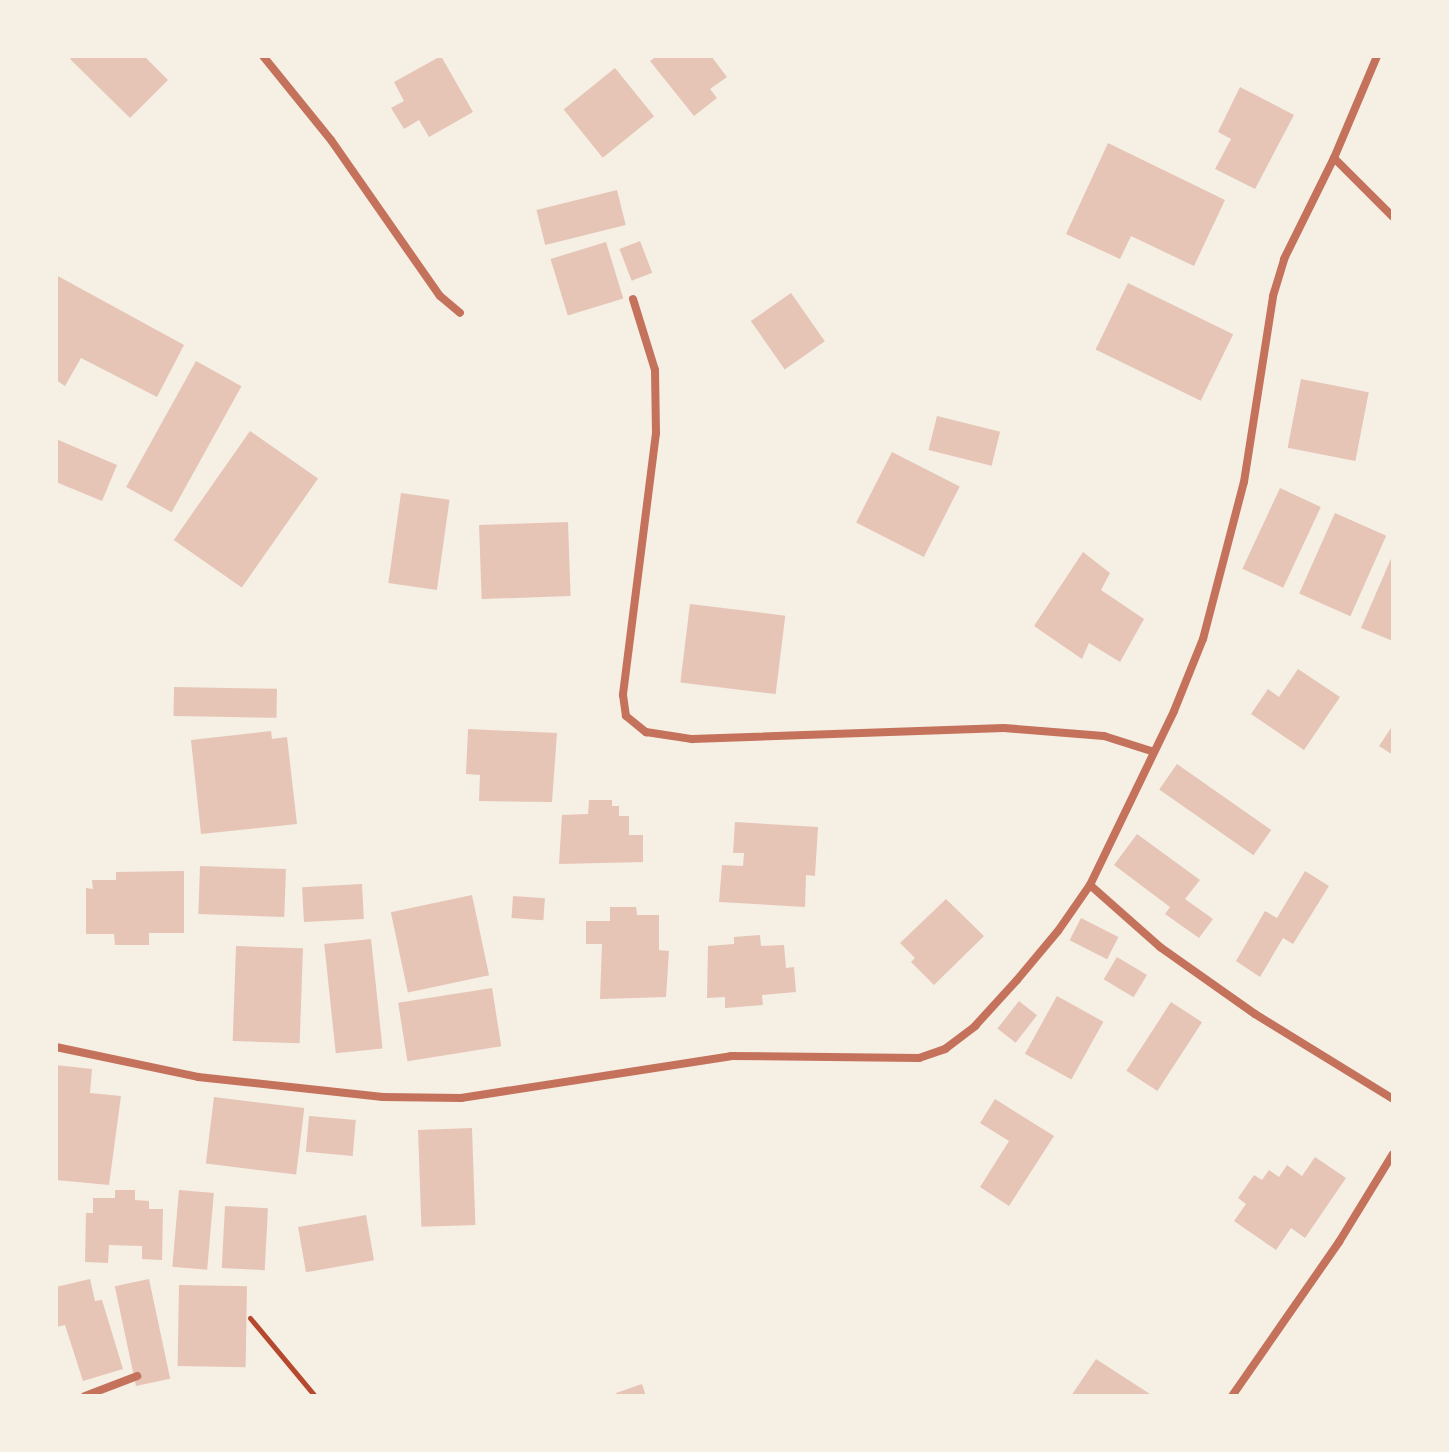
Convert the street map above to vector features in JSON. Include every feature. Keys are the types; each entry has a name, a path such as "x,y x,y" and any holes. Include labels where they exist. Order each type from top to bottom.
{"street":[{"path":"263,56 331,140 440,296 460,313"},
{"path":"56,1047 198,1077 383,1097 461,1098 731,1056 919,1058 945,1049 975,1026 1058,931 1090,885 1154,752 1203,639 1244,482 1273,296 1284,259 1334,158 1377,56"},
{"path":"1334,158 1393,217"},
{"path":"633,299 655,370 656,433 623,695 626,716 646,732 692,739 1004,728 1104,736 1154,752"},
{"path":"1090,885 1160,947 1255,1014 1393,1099"},
{"path":"1232,1396 1339,1242 1393,1154"},
{"path":"85,1396 137,1376"}],"path":[{"path":"250,1318 315,1396"}],"building":[{"path":"74,56 144,56 168,80 130,118 70,59"},
{"path":"441,56 473,112 429,137 419,120 404,129 391,108 404,101 394,82"},
{"path":"657,56 711,56 727,77 710,89 717,98 694,116 650,61"},
{"path":"615,68 654,116 603,158 564,110"},
{"path":"1240,87 1294,115 1255,189 1215,169 1231,139 1218,132"},
{"path":"1108,143 1225,200 1194,266 1131,236 1120,259 1066,234"},
{"path":"617,190 626,225 545,245 536,210"},
{"path":"640,241 652,273 632,281 619,249"},
{"path":"606,242 623,298 568,315 551,259"},
{"path":"56,275 184,345 157,397 81,358 65,386 56,380"},
{"path":"1128,283 1233,334 1201,401 1096,350"},
{"path":"791,293 825,341 785,369 751,321"},
{"path":"196,361 241,386 172,512 126,487"},
{"path":"1301,379 1369,392 1355,461 1288,448"},
{"path":"937,416 1000,432 992,466 929,450"},
{"path":"250,431 318,479 242,588 174,540"},
{"path":"56,439 117,465 102,501 56,482"},
{"path":"892,452 960,487 924,557 856,522"},
{"path":"1280,488 1321,507 1283,588 1242,569"},
{"path":"401,493 450,500 437,590 388,583"},
{"path":"1335,513 1386,536 1350,616 1299,593"},
{"path":"568,522 571,596 482,599 479,525"},
{"path":"1083,552 1110,573 1101,590 1144,619 1120,662 1089,643 1082,659 1034,626"},
{"path":"1393,554 1393,641 1361,628"},
{"path":"690,604 785,616 776,694 680,682"},
{"path":"1298,669 1340,697 1304,750 1251,714 1268,689 1279,697"},
{"path":"174,687 277,689 276,718 173,716"},
{"path":"1393,725 1393,755 1379,746"},
{"path":"468,729 557,733 552,802 479,801 480,775 466,774"},
{"path":"271,731 272,739 287,737 297,824 201,834 191,740"},
{"path":"1177,764 1271,830 1253,855 1159,789"},
{"path":"589,800 612,800 612,806 619,806 619,816 629,816 629,835 643,835 643,862 559,864 562,815 588,814"},
{"path":"735,822 818,827 815,876 806,875 805,907 719,902 722,865 743,866 744,853 733,853"},
{"path":"1137,834 1200,880 1185,899 1213,919 1199,938 1165,914 1170,907 1114,865"},
{"path":"200,866 286,869 284,917 198,914"},
{"path":"184,871 184,933 149,933 149,945 115,945 114,934 86,934 86,888 93,889 92,880 116,880 116,872"},
{"path":"1305,871 1329,886 1293,944 1283,938 1260,977 1236,961 1265,911 1277,918"},
{"path":"362,884 364,919 304,922 302,887"},
{"path":"472,895 489,975 408,992 391,912"},
{"path":"513,896 545,898 543,920 511,918"},
{"path":"946,899 984,936 934,985 911,962 915,958 900,943"},
{"path":"610,907 636,907 637,915 659,915 659,950 669,951 666,997 600,999 602,944 586,944 586,921 610,921"},
{"path":"1081,918 1118,937 1107,959 1070,940"},
{"path":"760,935 761,946 784,945 786,968 794,967 796,992 762,995 763,1005 725,1008 725,997 707,998 708,946 734,944 734,937"},
{"path":"371,939 382,1048 336,1053 324,944"},
{"path":"236,946 303,948 300,1043 233,1041"},
{"path":"1117,957 1147,975 1134,997 1104,979"},
{"path":"492,988 501,1046 407,1061 398,1003"},
{"path":"1057,996 1103,1022 1071,1079 1025,1054"},
{"path":"1019,1001 1037,1015 1016,1043 997,1029"},
{"path":"1171,1002 1202,1022 1157,1091 1126,1071"},
{"path":"56,1065 92,1069 90,1093 121,1096 109,1185 56,1180"},
{"path":"214,1097 304,1108 296,1175 206,1164"},
{"path":"995,1099 1054,1136 1009,1206 980,1187 1009,1141 980,1123"},
{"path":"309,1116 356,1120 353,1156 306,1152"},
{"path":"472,1128 475,1225 421,1227 418,1130"},
{"path":"1315,1157 1346,1178 1305,1238 1291,1228 1276,1250 1234,1221 1246,1204 1238,1198 1254,1175 1262,1180 1269,1170 1279,1177 1287,1165 1302,1176"},
{"path":"115,1190 135,1190 135,1200 149,1201 149,1209 163,1209 162,1260 142,1259 142,1246 109,1245 108,1263 85,1262 86,1213 93,1213 93,1198 115,1198"},
{"path":"179,1190 214,1193 207,1270 172,1267"},
{"path":"225,1206 268,1208 265,1270 222,1268"},
{"path":"366,1215 374,1260 306,1272 298,1227"},
{"path":"90,1279 95,1301 102,1300 123,1369 83,1381 65,1325 56,1327 56,1287"},
{"path":"149,1279 170,1379 136,1386 115,1286"},
{"path":"179,1285 247,1286 246,1367 178,1366"},
{"path":"1096,1359 1153,1396 1071,1396"},
{"path":"642,1384 646,1396 617,1396 616,1393"}]}
